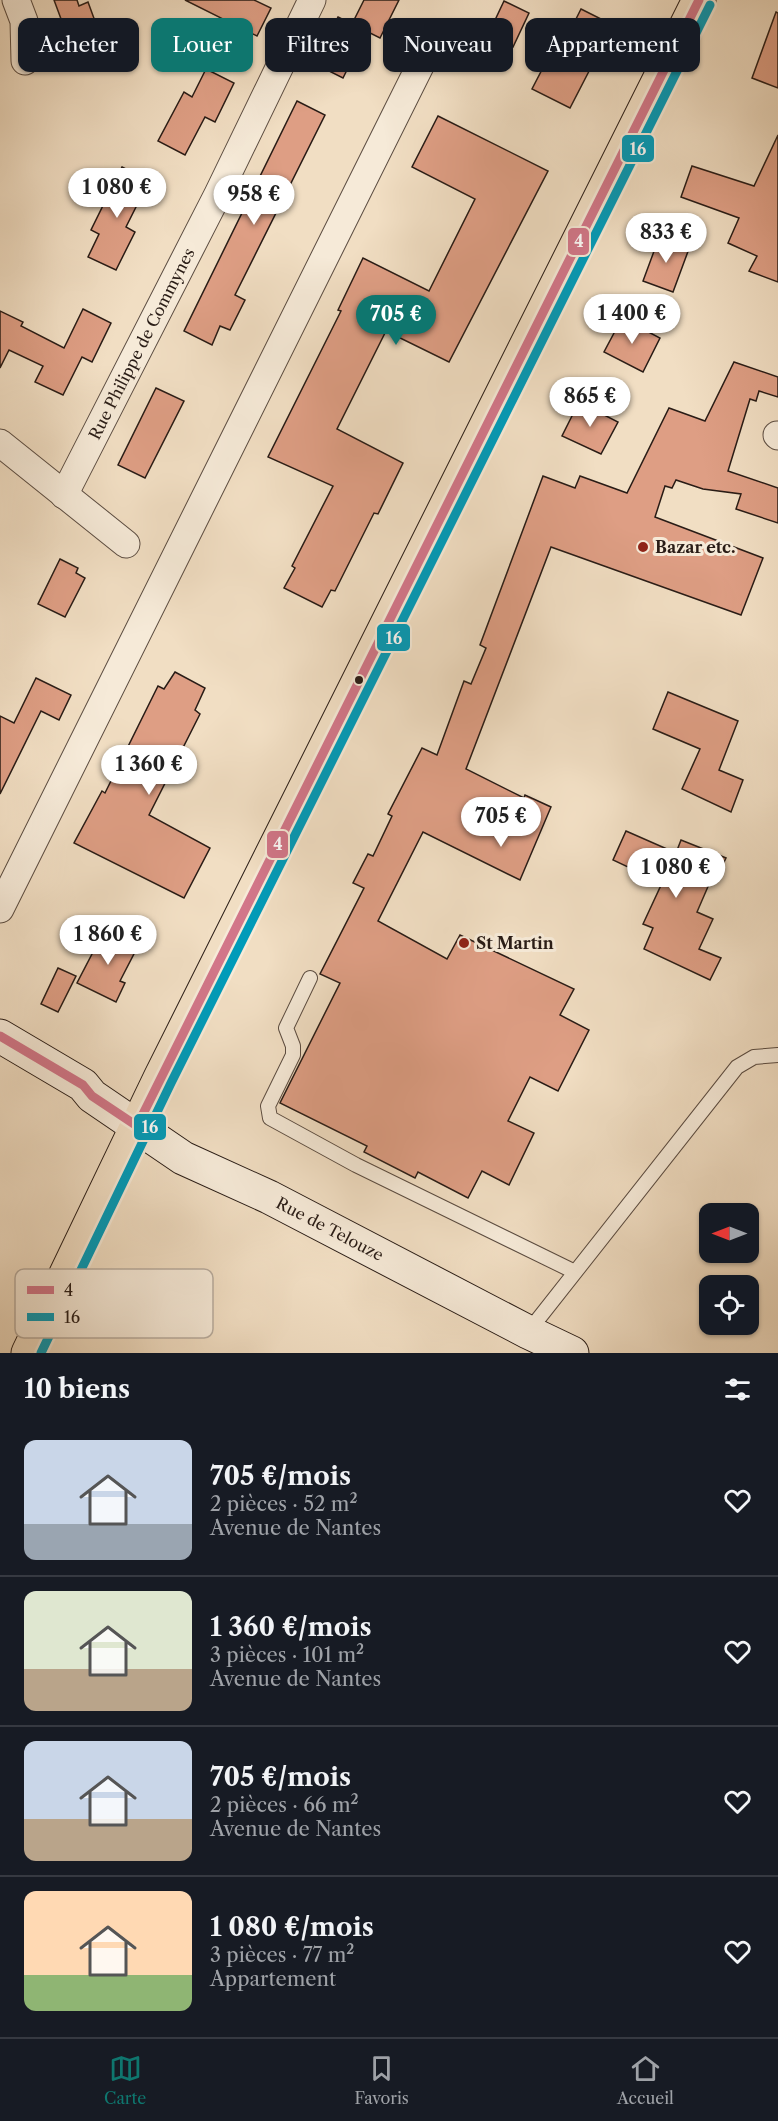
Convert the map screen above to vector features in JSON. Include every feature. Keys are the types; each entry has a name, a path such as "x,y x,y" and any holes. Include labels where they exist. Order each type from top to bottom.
{"main road":[{"path":"68,1269 137,1126 699,0"},
{"path":"28,1353 35,1338"}],"street":[{"path":"16,0 23,18"},
{"name":"Rue Philippe de Commynes","path":"64,495 218,194 312,0"},
{"path":"0,909 417,72"},
{"path":"0,443 126,544"},
{"name":"Rue de Telouze","path":"0,1036 82,1085 92,1096 183,1158 269,1197 572,1353"},
{"name":"Rue de Telouze","path":"0,1059 65,1094 92,1096"}],"lane":[{"path":"309,978 286,1028 292,1055 268,1106 270,1119 356,1166 573,1271"},
{"path":"528,1332 573,1271 737,1067 754,1057 778,1055"}],"building":[{"path":"54,0 77,0 79,6 88,2 94,18 61,18"},
{"path":"185,0 254,0 271,8 257,36 253,34 253,18 221,18"},
{"path":"364,0 399,0 390,18 383,18 383,32 380,38 371,34 371,18 355,18"},
{"path":"504,1 529,13 513,47 513,18 496,18"},
{"path":"581,9 599,18 576,18"},
{"path":"776,12 778,13 778,88 752,78"},
{"path":"204,72 212,72 234,83 215,122 205,117 185,155 158,141 184,92 192,97"},
{"path":"331,72 346,72 343,78"},
{"path":"541,72 589,72 570,108 532,89"},
{"path":"297,101 325,115 235,295 245,300 230,330 220,326 212,345 184,331"},
{"path":"438,116 548,171 449,362 386,331 337,429 403,463 378,514 374,513 335,591 331,590 322,607 284,588 295,568 292,566 333,486 268,457 341,311 338,310 363,258 429,291 475,199 412,167"},
{"path":"778,135 778,282 749,271 757,256 728,243 739,218 681,197 692,166 754,186"},
{"path":"122,167 149,181 126,227 135,232 116,270 88,257 99,234 91,230"},
{"path":"660,235 690,246 673,292 643,281"},
{"path":"83,309 111,323 92,362 82,357 63,395 35,382 43,366 9,350 0,368 0,311 23,322 21,326 64,348"},
{"path":"622,318 660,338 643,372 604,352"},
{"path":"734,362 778,377 778,397 759,391 756,401 750,399 728,471 778,488 778,523 736,509 741,494 703,489 676,480 672,488 665,486 655,517 763,558 741,615 551,547 466,769 524,798 525,795 551,807 520,880 423,832 378,921 447,959 460,935 574,989 560,1015 589,1030 558,1091 530,1077 508,1121 534,1133 509,1185 482,1171 468,1198 418,1172 415,1178 364,1152 367,1146 280,1103 340,983 320,974 364,888 353,883 368,854 373,856 392,816 388,814 422,748 437,755 464,681 471,684 486,648 480,645 543,476 575,488 580,476 627,493 669,408 705,421"},
{"path":"156,388 184,401 145,478 118,465"},
{"path":"579,402 618,422 601,454 562,436"},
{"path":"60,559 78,568 76,573 85,578 65,617 38,604"},
{"path":"175,672 205,688 195,710 200,714 149,815 210,848 184,898 74,843 102,791 105,793 158,686 164,689"},
{"path":"36,678 71,695 59,720 41,711 0,794 0,716 14,723"},
{"path":"668,692 738,721 719,770 743,780 731,812 682,789 700,749 653,729"},
{"path":"626,831 676,853 681,840 726,858 717,877 713,875 697,912 713,919 699,949 721,958 710,980 644,949 653,928 643,924 662,883 613,860"},
{"path":"105,929 138,946 120,981 125,983 116,1002 77,983"},
{"path":"58,968 76,976 58,1012 41,1004"}],"transit line":[{"name":"4","path":"137,1126 699,0"},
{"name":"16","path":"81,1269 171,1083 710,5"},
{"name":"4","path":"0,1036 83,1085 92,1096 137,1126"},
{"name":"16","path":"41,1353 48,1338"}],"place":[{"name":"Bazar etc.","path":"643,547"},
{"name":"St Martin","path":"464,943"}]}
